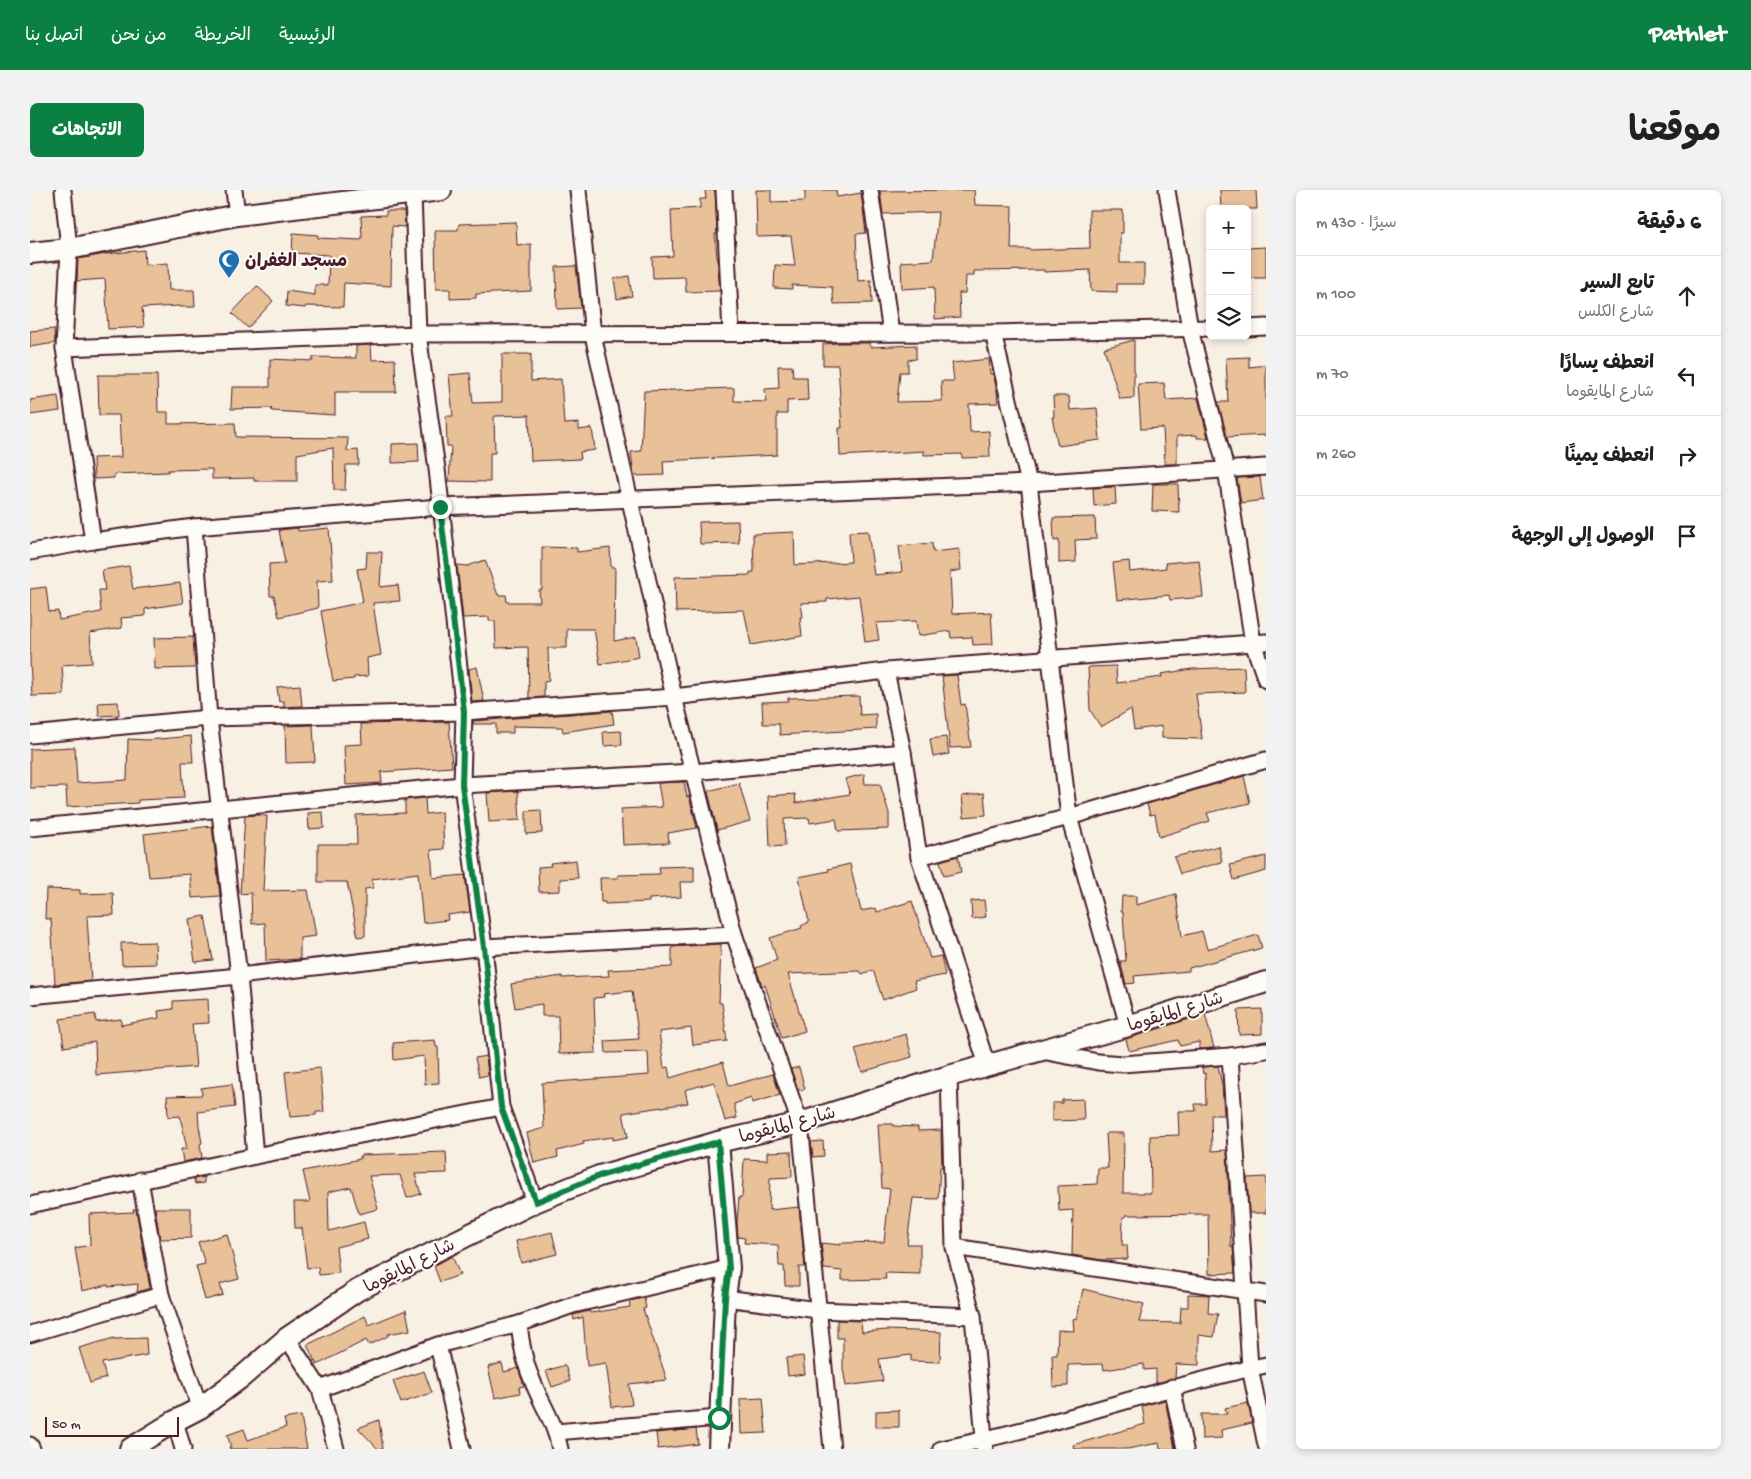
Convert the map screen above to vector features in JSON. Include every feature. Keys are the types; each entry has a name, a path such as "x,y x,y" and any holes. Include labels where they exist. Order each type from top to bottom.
{"street":[{"path":"64,190 69,248 64,348 93,541"},
{"path":"234,190 237,215"},
{"path":"30,253 69,248 237,215 388,193 413,194 441,190"},
{"path":"578,190 593,335 674,697 734,934 800,1123 832,1449"},
{"path":"724,190 731,333"},
{"path":"870,190 891,332"},
{"path":"1167,190 1190,329 1226,469 1266,680"},
{"path":"413,194 418,334 436,469 464,712 462,785 484,947 501,1107 536,1202"},
{"path":"1251,328 1266,327"},
{"path":"64,348 418,334 593,335 1206,328"},
{"path":"993,332 1029,483 1069,817 1128,1026"},
{"path":"30,552 194,527 440,507 1029,483 1266,467"},
{"path":"194,527 208,718 239,976 255,1156"},
{"path":"30,735 208,718 464,712 674,697 886,671 1260,643"},
{"path":"886,671 903,752 919,856 987,1065"},
{"path":"30,828 462,785 693,772 903,752"},
{"path":"919,856 1069,817 1266,760"},
{"path":"30,996 239,976 484,947 734,934"},
{"name":"شارع المايقوما","path":"130,1449 200,1408 243,1376 287,1338 358,1290 536,1202 599,1176 718,1142 800,1123 949,1076 1128,1026 1266,982"},
{"path":"1037,1051 1098,1062 1122,1064 1230,1056 1266,1050"},
{"path":"1230,1056 1250,1368 1266,1446"},
{"path":"949,1076 954,1247 973,1316 985,1445"},
{"path":"30,1206 140,1180 501,1107"},
{"path":"718,1142 729,1268 725,1298 719,1449"},
{"path":"140,1180 161,1295 200,1408"},
{"path":"954,1247 1266,1294"},
{"path":"320,1389 438,1345 519,1324 573,1306 729,1268"},
{"path":"30,1334 161,1295"},
{"path":"725,1298 818,1310 973,1316"},
{"path":"519,1324 521,1343 530,1377 556,1432 560,1449"},
{"path":"287,1338 320,1389 336,1449"},
{"path":"438,1345 462,1449"},
{"path":"941,1449 985,1445 1172,1387 1266,1365"},
{"path":"1172,1387 1186,1449"},
{"path":"556,1432 719,1418"},
{"path":"176,1421 183,1449"},
{"path":"30,1444 32,1449"}],"building":[{"path":"705,190 715,190 717,234 715,234 720,291 686,292 685,277 653,278 652,257 673,256 671,210 700,208 700,199 706,199"},
{"path":"756,190 771,190 771,202 805,201 805,190 836,190 837,197 861,193 866,233 856,234 858,281 871,280 872,303 834,304 832,287 792,285 792,289 774,288 775,265 795,266 791,236 757,237"},
{"path":"974,190 975,205 1012,206 1011,249 1090,248 1089,210 1123,210 1123,233 1120,233 1120,263 1144,263 1144,284 1117,284 1117,292 1091,291 1090,270 1044,272 1044,270 974,271 974,276 966,276 965,293 959,293 960,317 935,319 934,287 902,289 901,262 933,260 938,212 883,214 880,191"},
{"path":"1220,190 1256,190 1257,209 1251,209 1251,205 1221,205"},
{"path":"386,211 404,211 405,227 392,226 391,286 344,283 343,307 306,306 305,308 286,306 287,291 315,295 315,285 328,285 329,255 292,253 293,233 318,235 318,238 361,240 361,216 386,215"},
{"path":"516,222 517,245 531,244 531,291 476,294 476,298 450,299 450,289 436,289 435,230 458,230 459,224"},
{"path":"1266,247 1266,278 1251,278 1251,248"},
{"path":"144,250 145,265 168,263 169,290 194,290 195,307 142,308 144,327 108,329 105,279 77,281 78,259"},
{"path":"576,266 581,308 557,309 556,267"},
{"path":"629,276 632,296 617,299 614,279"},
{"path":"257,286 273,301 248,328 232,313"},
{"path":"54,329 55,343 30,347 30,331"},
{"path":"1134,340 1134,398 1120,399 1104,348"},
{"path":"870,343 870,347 916,345 916,359 908,360 908,372 900,372 897,402 942,401 941,381 954,381 952,363 989,359 990,374 993,374 998,403 969,404 970,432 989,431 990,457 962,458 962,454 924,455 924,451 840,456 839,428 842,428 838,365 823,365 823,344"},
{"path":"371,345 372,360 395,359 396,392 335,392 335,415 272,411 271,408 231,409 232,387 270,387 270,359 313,361 313,357 356,358 356,346"},
{"path":"502,354 531,354 531,381 561,379 564,424 579,423 579,430 592,428 595,450 580,452 581,459 531,461 529,415 496,416 494,417 495,453 490,453 490,482 449,481 451,446 447,446 446,416 453,416 449,375 470,373 473,403 502,402"},
{"path":"1249,357 1249,367 1266,365 1266,435 1227,437 1218,402 1228,402 1226,358"},
{"path":"778,366 792,366 793,377 807,377 808,400 787,401 787,414 777,414 777,455 663,461 664,475 634,476 631,452 641,451 644,391 734,388 734,401 766,402 765,389 779,388"},
{"path":"98,375 157,375 158,412 168,412 168,424 235,423 236,437 348,438 347,451 358,450 359,465 346,465 345,490 334,490 333,448 297,454 297,481 254,481 254,478 212,479 212,469 114,474 114,478 94,479 93,458 121,457 119,415 99,415"},
{"path":"1164,383 1166,400 1198,398 1208,438 1197,438 1197,435 1177,436 1177,464 1165,464 1163,428 1141,429 1138,384"},
{"path":"58,396 60,411 30,415 30,400"},
{"path":"1053,396 1069,396 1070,410 1097,408 1100,440 1058,446 1052,417 1054,417"},
{"path":"418,443 419,462 392,463 392,444"},
{"path":"1260,477 1263,500 1241,503 1237,478"},
{"path":"1153,484 1178,484 1179,512 1152,511"},
{"path":"1115,487 1116,504 1094,506 1093,488"},
{"path":"1095,517 1096,539 1075,540 1076,562 1059,563 1059,540 1054,541 1053,518"},
{"path":"738,521 739,543 700,544 699,522"},
{"path":"298,528 298,531 329,528 333,580 317,581 318,608 279,617 274,596 270,596 269,564 285,563 279,530"},
{"path":"868,531 874,575 902,572 899,546 932,543 933,552 959,549 961,570 950,572 952,614 991,612 993,644 973,645 972,637 951,638 950,631 918,636 916,621 876,623 879,640 865,642 859,596 827,599 827,602 801,603 803,617 800,617 802,636 751,645 744,610 676,612 675,577 750,575 750,572 754,572 753,534 794,532 795,565 851,562 849,532"},
{"path":"542,547 577,548 577,552 610,548 611,567 615,567 614,641 636,637 639,657 600,664 594,629 567,629 567,648 548,648 549,681 544,682 544,697 529,698 528,647 496,648 495,621 489,621 489,617 463,618 457,565 468,566 485,560 498,595 506,595 507,602 540,602 539,590 542,590"},
{"path":"367,552 382,552 380,587 398,585 400,601 373,603 381,655 367,658 368,676 333,681 321,611 363,602 357,569 366,568"},
{"path":"1199,560 1203,597 1170,600 1169,595 1117,600 1113,563 1129,561 1130,572 1166,568 1165,563"},
{"path":"129,566 133,589 180,583 183,603 145,609 145,616 121,618 122,628 90,633 92,663 62,665 64,695 32,696 30,589 46,587 49,612 58,611 59,620 101,612 99,590 105,590 102,570"},
{"path":"193,637 195,668 155,669 154,638"},
{"path":"1116,666 1117,683 1162,677 1161,674 1192,669 1244,667 1245,692 1196,694 1202,739 1162,738 1162,726 1134,730 1131,709 1101,727 1090,710 1088,667"},
{"path":"477,667 484,701 472,702 469,669"},
{"path":"957,675 961,705 965,704 971,747 950,748 942,676"},
{"path":"300,685 302,706 284,707 284,701 279,702 277,687"},
{"path":"859,696 860,715 876,714 876,729 780,735 779,724 763,724 762,702 788,701 788,698"},
{"path":"118,702 119,715 99,716 98,703"},
{"path":"612,711 614,724 563,732 562,727 513,726 513,733 496,733 496,724 473,724 473,721"},
{"path":"449,722 452,767 381,772 382,783 346,785 344,745 362,744 361,724"},
{"path":"313,725 315,762 286,763 285,726"},
{"path":"621,731 622,745 604,746 603,732"},
{"path":"191,736 193,762 182,762 184,798 138,800 138,803 67,807 66,787 30,788 30,749 75,747 77,783 127,780 128,739 148,740"},
{"path":"946,737 949,754 933,757 930,739"},
{"path":"864,774 865,784 880,784 889,813 889,829 838,831 836,819 810,823 809,818 784,819 785,846 770,847 768,796 795,794 796,803 850,794 845,779"},
{"path":"1244,776 1250,803 1207,813 1210,821 1159,837 1155,814 1150,815 1147,804"},
{"path":"684,782 697,828 668,833 669,843 623,845 621,809 662,807 658,783"},
{"path":"739,783 750,821 717,830 708,791"},
{"path":"518,791 520,820 489,822 487,793"},
{"path":"984,793 986,815 964,817 962,796"},
{"path":"425,798 426,814 442,812 444,849 431,850 433,878 465,875 470,912 447,915 448,920 423,923 418,873 372,879 373,888 365,889 365,936 358,937 347,882 318,882 318,844 357,844 356,815 405,813 405,800"},
{"path":"541,810 542,833 526,834 526,811"},
{"path":"323,812 324,828 309,829 308,813"},
{"path":"245,816 267,816 263,891 308,890 316,936 300,938 300,959 266,961 265,923 252,924 251,893 240,894"},
{"path":"212,826 220,896 192,898 190,874 149,877 144,834"},
{"path":"1219,846 1222,862 1180,874 1174,857"},
{"path":"958,856 961,872 944,876 940,861"},
{"path":"1266,856 1266,871 1234,880 1230,865"},
{"path":"576,860 578,878 560,879 560,891 539,892 538,867 551,866 550,863"},
{"path":"850,864 861,911 876,908 877,912 912,901 930,958 941,956 945,975 914,981 916,988 883,1000 873,970 862,974 860,971 788,974 805,1031 782,1038 765,985 762,986 756,968 777,960 770,938 802,928 801,926 809,922 799,877 829,871 828,869"},
{"path":"694,866 694,882 680,882 681,897 649,899 649,902 605,904 605,902 601,902 600,878 618,878 618,875 660,874 659,867"},
{"path":"46,889 80,890 80,894 113,893 114,915 87,916 91,981 55,984 51,919 45,919"},
{"path":"1176,894 1182,936 1202,931 1207,949 1258,935 1262,948 1189,968 1189,971 1134,976 1135,983 1126,984 1120,961 1126,961 1123,912 1121,912 1122,896 1136,896 1136,905"},
{"path":"984,900 986,917 972,919 971,901"},
{"path":"205,916 213,960 195,962 189,919"},
{"path":"155,942 156,964 122,965 121,943"},
{"path":"721,944 719,1003 722,1003 727,1041 693,1045 691,1028 659,1032 664,1068 668,1067 670,1078 723,1062 729,1086 773,1074 780,1095 752,1103 751,1098 734,1104 737,1118 725,1121 714,1082 685,1090 688,1103 623,1113 628,1137 613,1140 613,1137 583,1141 584,1144 557,1151 558,1157 534,1163 527,1133 544,1128 542,1083 649,1075 648,1052 606,1053 605,1041 639,1039 632,991 603,994 604,997 594,998 596,1053 559,1054 558,1016 542,1016 542,1004 515,1008 511,984 562,976 562,978 609,976 608,970 672,967 672,947"},
{"path":"208,999 209,1023 192,1024 196,1067 96,1075 95,1042 64,1047 60,1019 95,1014 96,1022 121,1019 121,1025 159,1018 158,1011 173,1009 173,1001"},
{"path":"1262,1009 1262,1034 1239,1035 1238,1010"},
{"path":"1205,1014 1214,1048 1199,1049 1199,1042 1180,1046 1178,1040 1129,1051 1126,1039"},
{"path":"906,1034 912,1057 862,1072 855,1049"},
{"path":"435,1040 436,1047 438,1047 439,1083 425,1084 424,1056 394,1060 393,1043"},
{"path":"486,1056 488,1075 479,1077 475,1058"},
{"path":"1218,1066 1222,1085 1224,1115 1211,1115 1212,1151 1227,1150 1231,1247 1233,1247 1235,1273 1209,1274 1208,1214 1126,1215 1126,1217 1123,1217 1122,1245 1127,1245 1128,1259 1102,1260 1072,1255 1073,1210 1059,1211 1058,1186 1097,1184 1098,1168 1108,1168 1106,1133 1124,1133 1123,1193 1151,1193 1150,1136 1179,1135 1178,1111 1196,1111 1195,1104 1206,1104 1205,1073 1203,1074 1202,1067"},
{"path":"799,1067 805,1089 798,1090 791,1069"},
{"path":"320,1068 324,1112 316,1112 316,1115 290,1117 285,1072"},
{"path":"232,1084 235,1107 198,1112 202,1158 183,1162 181,1149 187,1149 180,1116 168,1117 167,1096 202,1095 201,1088"},
{"path":"1083,1099 1084,1120 1052,1121 1052,1103 1062,1103 1062,1100"},
{"path":"878,1124 918,1127 918,1131 941,1130 942,1167 940,1167 938,1199 913,1198 907,1244 920,1244 920,1274 885,1273 886,1279 842,1280 842,1271 824,1269 821,1243 841,1245 841,1243 884,1242 890,1189 882,1188"},
{"path":"823,1141 824,1156 813,1157 811,1142"},
{"path":"791,1151 792,1177 770,1178 769,1210 799,1207 805,1267 799,1267 799,1286 785,1286 784,1266 779,1266 778,1245 744,1243 745,1238 738,1237 737,1222 739,1197 742,1197 744,1159 767,1160 767,1152"},
{"path":"446,1152 447,1173 415,1174 421,1194 407,1198 400,1175 369,1176 378,1209 359,1214 351,1187 328,1192 329,1231 364,1222 368,1239 336,1247 339,1273 319,1275 318,1267 307,1268 302,1228 295,1228 294,1202 310,1202 303,1171 360,1159 360,1155"},
{"path":"204,1177 204,1183 195,1184 194,1179"},
{"path":"1266,1177 1266,1213 1249,1213 1247,1178"},
{"path":"155,1208 191,1208 191,1238 160,1239"},
{"path":"133,1209 136,1209 150,1288 137,1292 138,1284 108,1287 108,1285 82,1291 75,1248 90,1245 89,1214 134,1212"},
{"path":"552,1232 557,1254 521,1263 516,1241"},
{"path":"227,1234 239,1279 220,1284 223,1295 205,1300 196,1266 205,1264 198,1242"},
{"path":"452,1256 460,1275 440,1282 434,1266"},
{"path":"1083,1289 1144,1304 1139,1322 1180,1323 1181,1307 1188,1307 1188,1294 1209,1295 1208,1313 1218,1314 1214,1337 1199,1335 1199,1365 1176,1364 1175,1378 1156,1383 1156,1369 1144,1370 1144,1364 1104,1370 1103,1364 1068,1365 1068,1386 1053,1387 1052,1355 1057,1355 1058,1330 1074,1331 1073,1319 1077,1318"},
{"path":"644,1298 646,1308 643,1309 667,1380 629,1384 632,1405 612,1407 606,1363 587,1366 583,1317 574,1320 573,1315 589,1311 590,1313 630,1307 629,1301"},
{"path":"406,1310 410,1330 388,1334 388,1336 369,1345 366,1340 317,1365 307,1345 365,1316 369,1325"},
{"path":"837,1320 861,1321 862,1332 887,1330 941,1332 940,1362 911,1361 911,1355 879,1359 883,1381 846,1386 843,1369 843,1338 837,1338"},
{"path":"114,1338 146,1338 147,1355 102,1363 106,1378 90,1383 79,1348"},
{"path":"803,1356 805,1374 788,1376 786,1358"},
{"path":"502,1363 504,1372 518,1368 524,1386 519,1387 520,1393 495,1398 488,1367"},
{"path":"565,1365 570,1381 552,1387 546,1371"},
{"path":"424,1371 432,1393 401,1403 393,1381"},
{"path":"763,1398 766,1433 741,1434 740,1399"},
{"path":"1165,1400 1175,1449 1160,1449 1159,1443 1127,1449 1074,1449 1073,1445 1145,1424 1142,1406"},
{"path":"1248,1403 1252,1423 1221,1430 1222,1438 1202,1439 1201,1414 1227,1414 1225,1408"},
{"path":"899,1410 899,1427 876,1427 876,1411"},
{"path":"301,1416 307,1449 230,1449 229,1447 231,1446 227,1435 244,1429 248,1440 286,1427 284,1419"},
{"path":"379,1420 383,1449 378,1449 358,1428"},
{"path":"696,1429 698,1444 658,1449 656,1433"}],"place":[{"name":"مسجد الغفران","path":"229,279"}],"route":[{"path":"440,507 464,712 462,785 484,947 501,1107 536,1202 599,1176 718,1142 729,1268 725,1298 719,1418"}]}
